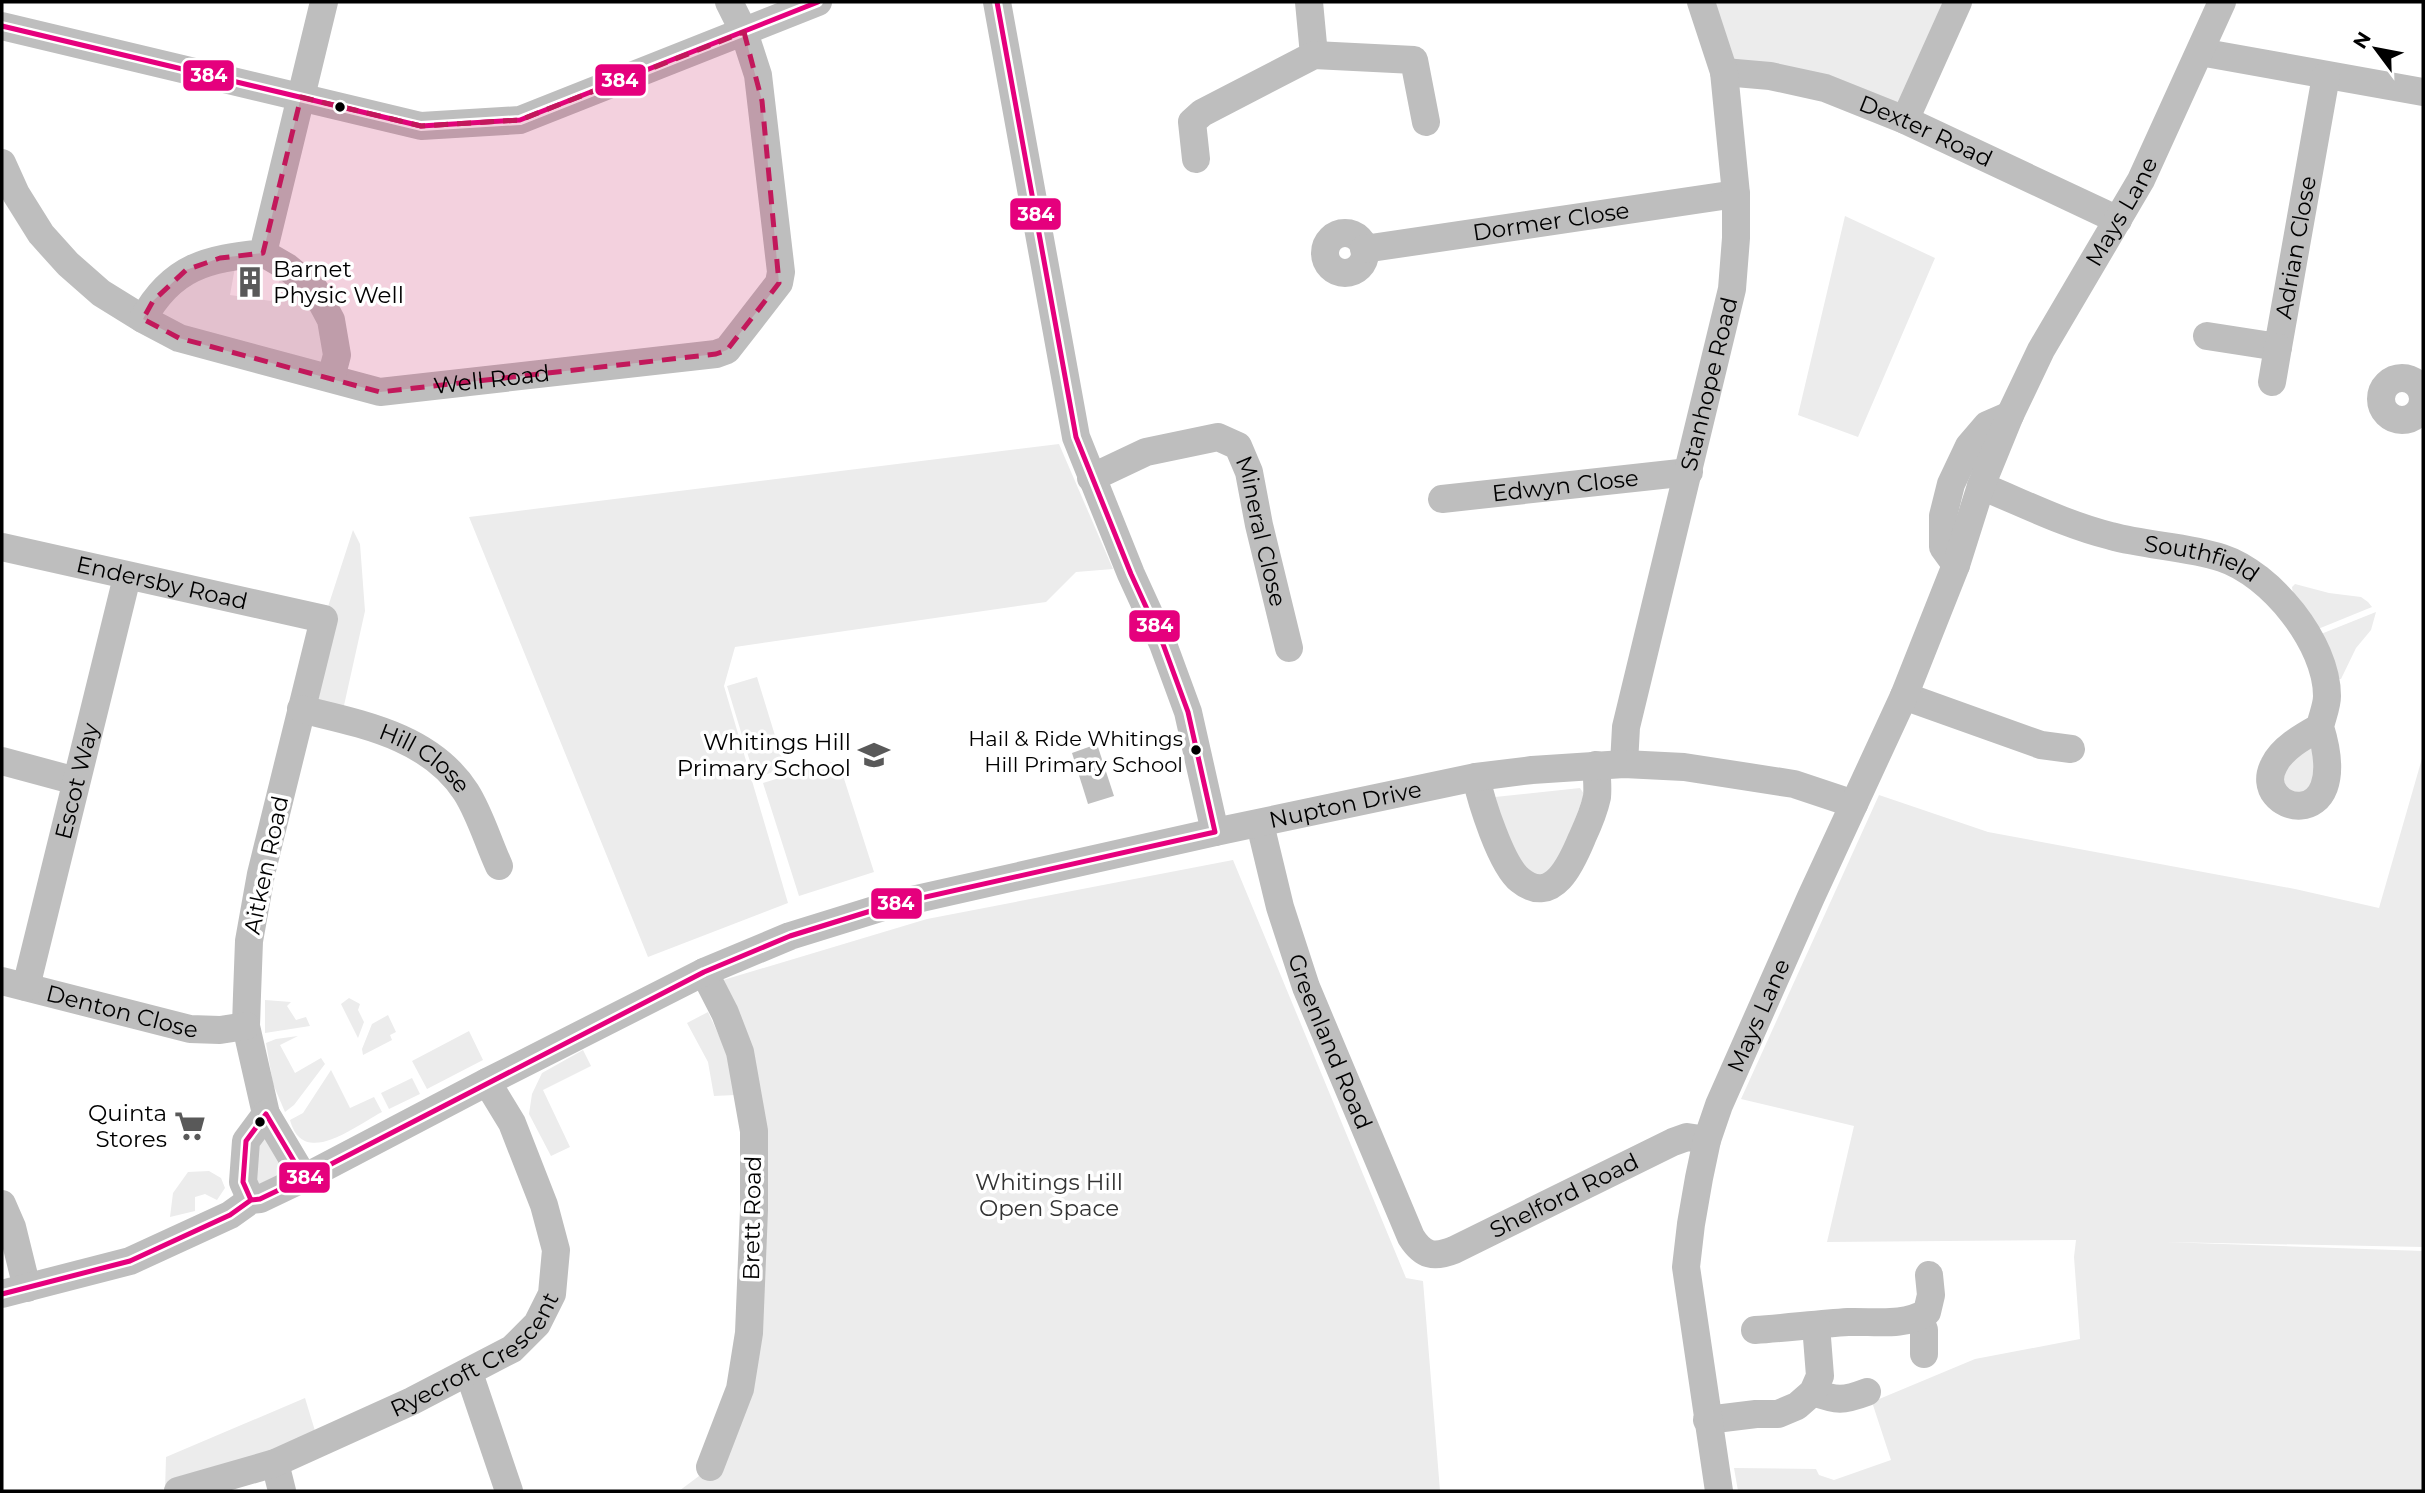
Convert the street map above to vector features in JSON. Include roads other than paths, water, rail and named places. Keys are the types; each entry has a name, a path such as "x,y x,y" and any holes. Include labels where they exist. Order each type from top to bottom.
{"street":[{"path":"263,253 324,2"},
{"name":"Well Road","path":"2,163 16,194 41,234 68,264 101,293 179,338 331,379 380,392 716,354 727,350 779,283 780,272 758,75 744,32 729,2"},
{"path":"2,26 421,126 520,120 818,2"},
{"path":"997,2 1076,437 1163,644 1188,712 1215,832"},
{"path":"1309,2 1314,55"},
{"name":"Stanhope Road","path":"1624,764 1626,727 1732,289 1736,194 1724,72 1701,2"},
{"path":"1905,120 1958,2"},
{"name":"Mays Lane","path":"1719,1491 1686,1268 1691,1224 1707,1140 1736,1065 1904,696 1956,565 1981,486 2010,415 2041,350 2141,180 2222,2"},
{"path":"2200,52 2423,92"},
{"path":"1196,159 1192,122 1202,113 1314,55 1414,60 1426,122"},
{"name":"Dexter Road","path":"1724,72 1770,76 1825,88 1905,120 2118,220"},
{"name":"Adrian Close","path":"2207,336 2278,347 2326,76"},
{"name":"Dormer Close","path":"1364,249 1736,194"},
{"path":"143,319 153,301 186,270 220,258 263,253 287,267 315,290 331,320 337,355 331,379"},
{"path":"2272,382 2278,347"},
{"path":"1956,565 1943,547 1943,516 1951,484 1969,446 1987,425 2010,415"},
{"name":"Mineral Close","path":"1091,478 1146,452 1218,437 1238,446 1249,472 1289,648"},
{"name":"Edwyn Close","path":"1442,499 1689,472"},
{"name":"Southfield","path":"1981,486 2111,536 2222,558 2246,569 2291,610 2308,636 2320,663 2327,695 2320,727"},
{"name":"Endersby Road","path":"2,547 324,619"},
{"name":"Escot Way","path":"14,984 76,781 127,577"},
{"name":"Aitken Road","path":"304,1178 266,1114 246,1026 251,928 261,874 324,619"},
{"path":"1904,696 2041,745 2071,749"},
{"name":"Hill Close","path":"301,709 388,733 417,746 445,767 466,793 499,866"},
{"path":"2,761 76,781"},
{"path":"1476,777 1485,813 1512,871 1526,884 1540,888 1556,882 1568,870 1593,811 1597,788 1596,765"},
{"name":"Nupton Drive","path":"15,1291 130,1261 230,1215 251,1200 260,1199 304,1178 704,972 790,936 890,905 1476,777 1596,765 1684,767 1794,784 1854,804"},
{"name":"Greenland Road","path":"1260,824 1284,920 1306,987 1411,1237 1421,1251"},
{"name":"Brett Road","path":"704,972 725,1013 740,1052 754,1132 749,1333 740,1389 710,1467"},
{"name":"Denton Close","path":"14,984 190,1029 220,1030 246,1026"},
{"name":"Ryecroft Crescent","path":"178,1491 275,1463 468,1373 512,1349 537,1324 552,1294 555,1250 544,1205 512,1123 487,1082"},
{"path":"251,1200 243,1182 246,1141 266,1114"},
{"name":"Shelford Road","path":"1421,1251 1434,1256 1454,1250 1673,1142 1687,1137 1707,1140"},
{"path":"2,1204 12,1227 15,1291"},
{"path":"1755,1330 1845,1322 1900,1322 1919,1318 1927,1312 1931,1295 1929,1275"},
{"path":"1919,1318 1924,1330 1924,1354"},
{"path":"1707,1420 1777,1414 1797,1406 1813,1392 1820,1376 1816,1325"},
{"path":"468,1373 509,1491"},
{"path":"1813,1392 1837,1400 1847,1400 1867,1392"},
{"path":"275,1463 282,1491"}],"place":[{"name":"Barnet Physic Well","path":"250,282"},
{"name":"Hail & Ride Whitings Hill Primary School","path":"1196,750"},
{"name":"Whitings Hill Primary School","path":"874,755"},
{"name":"Quinta Stores","path":"190,1126"}],"park label":[{"name":"Whitings Hill Open Space","path":"1049,1195"}]}
